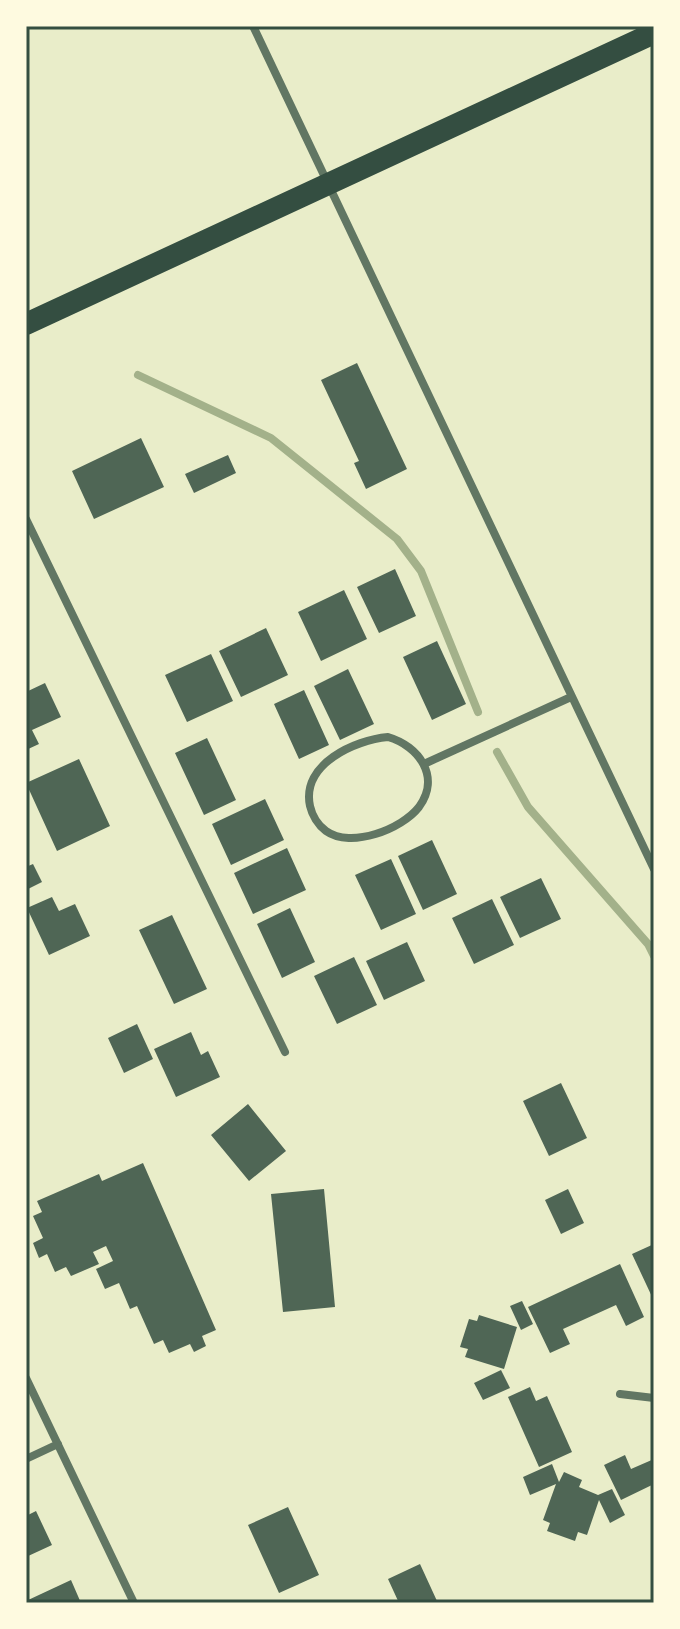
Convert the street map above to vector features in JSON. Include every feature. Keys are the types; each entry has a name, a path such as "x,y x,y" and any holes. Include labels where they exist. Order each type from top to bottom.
{"highway":[{"path":"26,324 654,33"}],"street":[{"path":"253,26 654,869"},
{"path":"26,519 285,1052"},
{"path":"424,764 571,697"},
{"path":"388,737 401,741 412,748 424,764 428,784 421,804 406,819 368,838 353,840 332,836 321,828 312,815 308,797 315,773 323,764 366,741 388,737"},
{"path":"26,1378 134,1603"},
{"path":"620,1394 654,1398"},
{"path":"26,1459 58,1444"}],"building":[{"path":"357,363 407,469 366,489 354,463 359,461 321,380"},
{"path":"141,438 164,487 94,519 72,471"},
{"path":"228,455 236,473 194,493 185,474"},
{"path":"395,569 416,616 379,633 357,587"},
{"path":"344,590 367,639 321,661 298,612"},
{"path":"266,628 288,675 241,697 219,651"},
{"path":"437,641 466,704 432,720 403,657"},
{"path":"211,654 233,701 187,722 165,675"},
{"path":"348,669 374,724 340,740 314,686"},
{"path":"45,683 61,717 32,730 39,744 26,750 26,692"},
{"path":"304,690 329,745 299,759 274,704"},
{"path":"207,738 236,800 204,815 175,753"},
{"path":"79,759 110,826 57,851 26,783"},
{"path":"265,799 284,840 231,865 212,824"},
{"path":"432,840 457,894 423,910 398,856"},
{"path":"287,848 306,890 253,914 234,873"},
{"path":"391,859 416,914 381,930 355,875"},
{"path":"33,864 42,882 26,890 26,867"},
{"path":"541,878 561,919 520,938 500,897"},
{"path":"52,897 59,911 75,904 90,936 49,955 27,908"},
{"path":"492,899 514,945 474,964 452,918"},
{"path":"290,908 315,962 282,978 257,924"},
{"path":"172,915 207,989 174,1004 139,930"},
{"path":"407,942 425,981 384,1000 366,961"},
{"path":"354,957 377,1005 337,1024 314,976"},
{"path":"137,1024 153,1059 124,1073 108,1038"},
{"path":"191,1032 201,1055 208,1051 220,1077 176,1097 154,1049"},
{"path":"561,1083 587,1138 549,1156 523,1101"},
{"path":"248,1104 286,1151 249,1181 211,1135"},
{"path":"143,1163 216,1330 202,1336 206,1346 194,1352 190,1344 169,1353 163,1340 154,1344 137,1306 130,1309 119,1283 105,1289 96,1269 113,1261 106,1246 93,1252 99,1264 71,1276 66,1267 55,1272 47,1254 39,1258 33,1243 43,1238 33,1216 42,1212 37,1201 99,1174 102,1181"},
{"path":"324,1189 335,1307 283,1312 271,1194"},
{"path":"568,1189 584,1223 561,1234 545,1200"},
{"path":"654,1244 654,1301 632,1254"},
{"path":"620,1264 644,1317 626,1326 616,1305 563,1329 570,1344 550,1353 528,1307"},
{"path":"522,1301 533,1324 521,1330 510,1306"},
{"path":"479,1315 517,1327 504,1369 465,1357 468,1349 460,1347 469,1319 477,1321"},
{"path":"501,1370 510,1388 483,1400 474,1383"},
{"path":"530,1387 536,1401 547,1396 572,1452 539,1467 508,1397"},
{"path":"625,1455 631,1469 654,1459 654,1484 621,1500 604,1465"},
{"path":"552,1464 559,1482 564,1472 582,1480 579,1487 598,1495 612,1489 625,1515 610,1523 599,1500 587,1535 578,1532 575,1541 547,1531 550,1523 543,1520 556,1484 530,1495 523,1477"},
{"path":"288,1507 319,1575 279,1593 248,1525"},
{"path":"36,1511 52,1545 26,1557 26,1516"},
{"path":"420,1564 437,1601 399,1603 388,1579"},
{"path":"71,1580 81,1603 26,1603 26,1601"}],"waterway":[{"path":"138,375 271,438 397,539 421,571 478,712"},
{"path":"497,752 528,807 648,944 654,956"}]}
